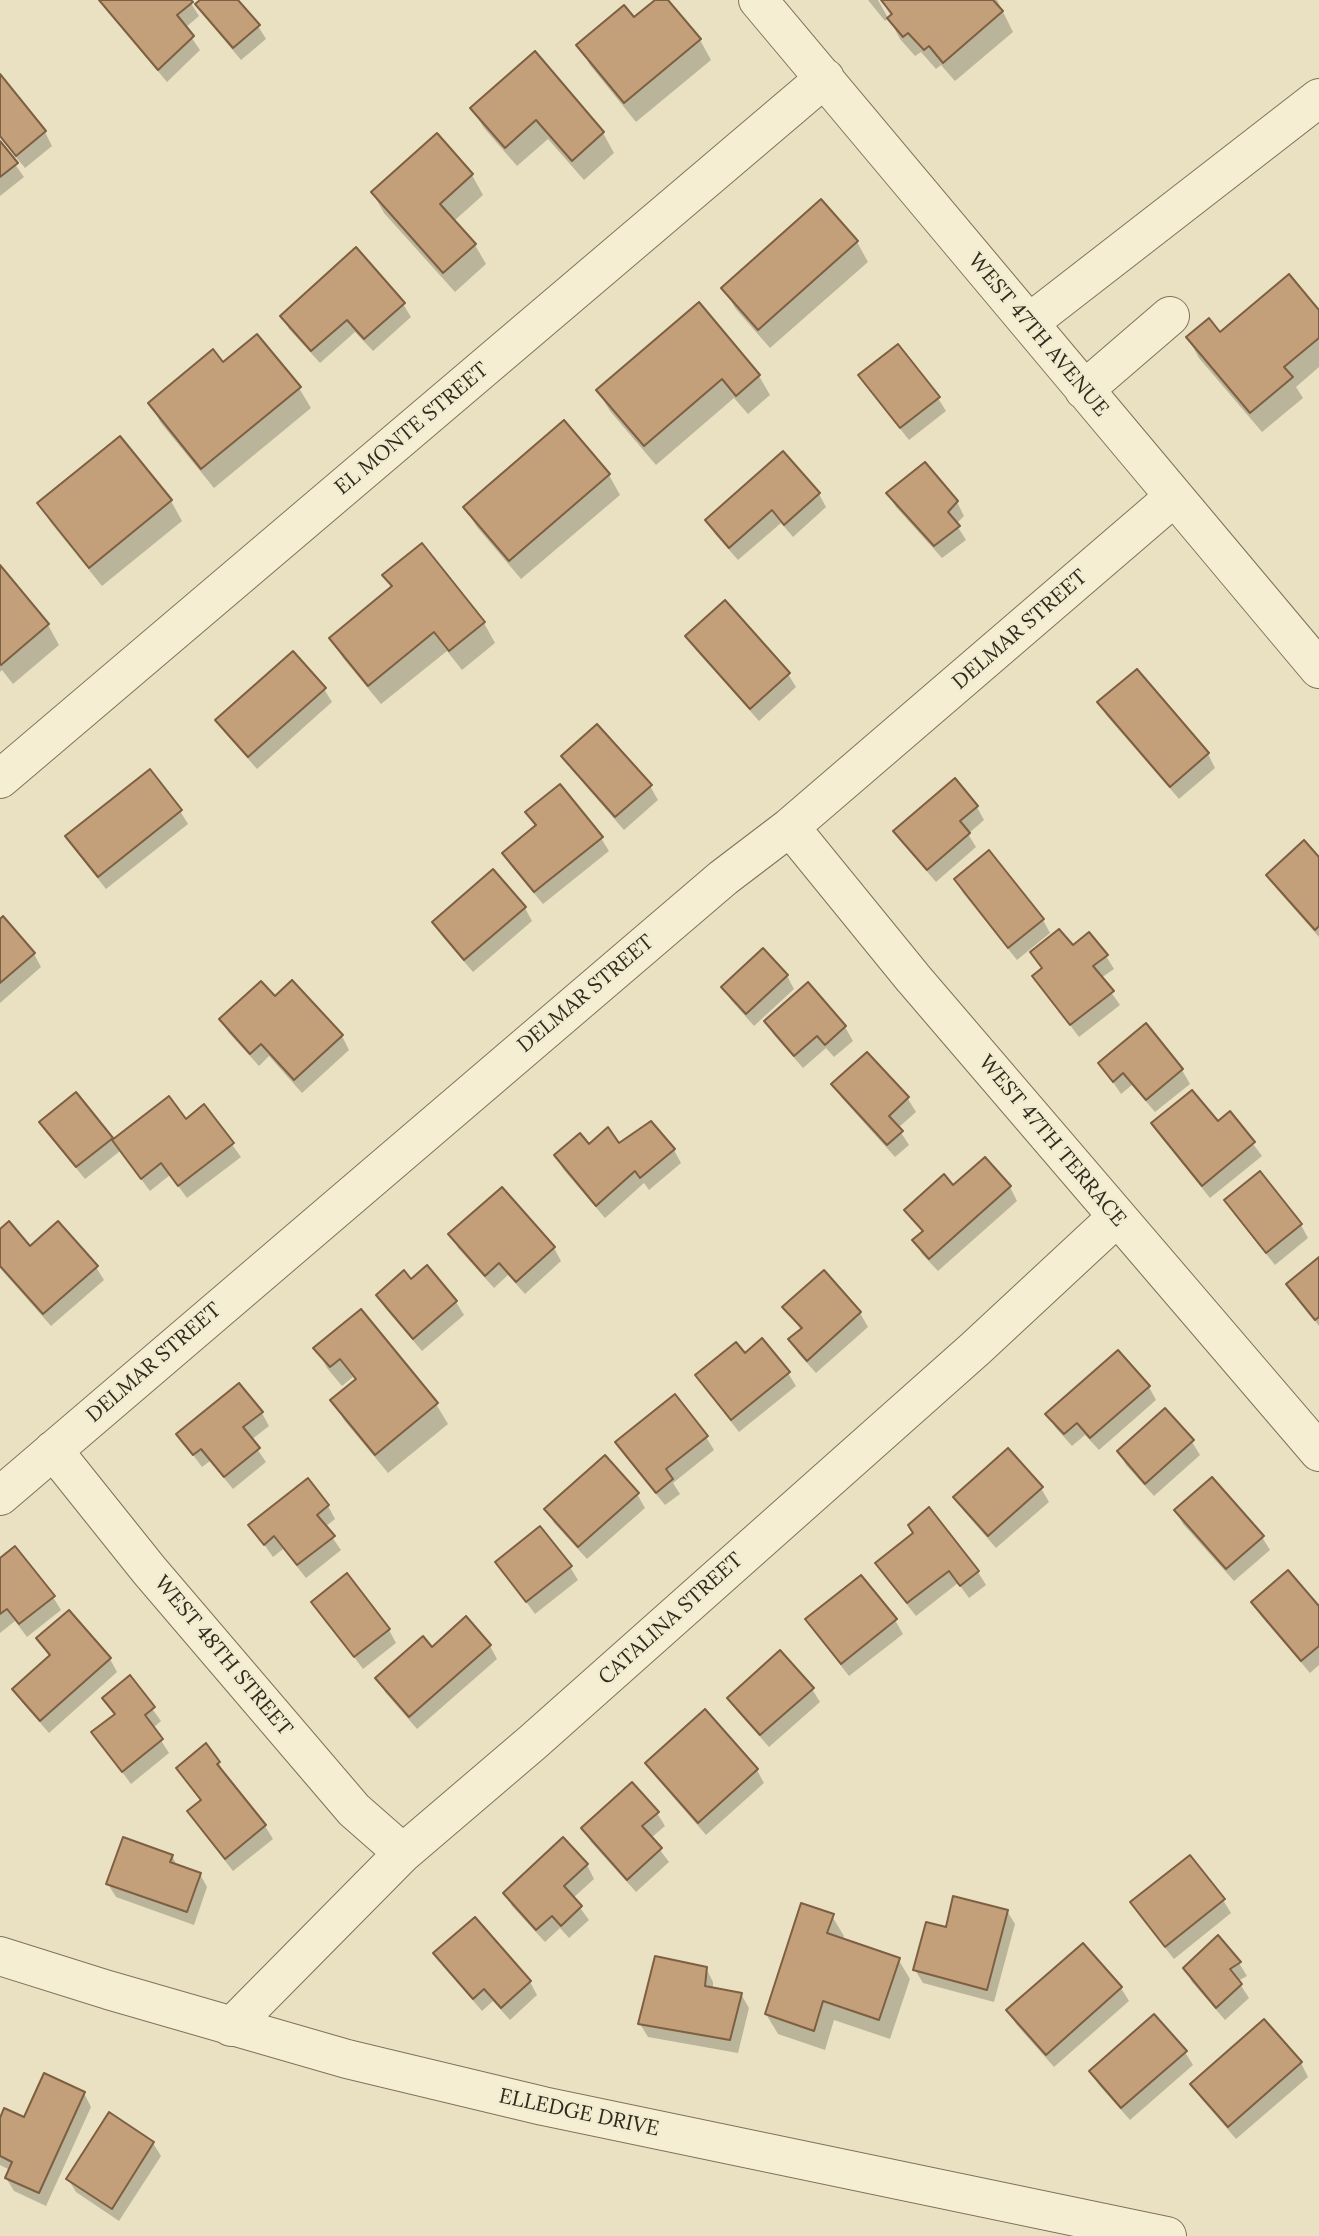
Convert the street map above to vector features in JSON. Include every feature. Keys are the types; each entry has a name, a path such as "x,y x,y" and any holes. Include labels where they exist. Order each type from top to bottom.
{"street":[{"name":"WEST 47TH AVENUE","path":"758,0 1319,669"},
{"name":"EL MONTE STREET","path":"0,779 825,78"},
{"path":"1029,323 1319,98"},
{"path":"1084,390 1170,316"},
{"name":"DELMAR STREET","path":"0,1496 691,905 790,827 1174,497"},
{"name":"WEST 47TH TERRACE","path":"790,827 913,978 1319,1452"},
{"name":"CATALINA STREET","path":"231,2027 403,1853 533,1742 975,1349 1117,1217"},
{"name":"WEST 48TH STREET","path":"53,1450 149,1570 354,1810 403,1853"},
{"name":"ELLEDGE DRIVE","path":"0,1956 231,2027 347,2059 543,2106 1167,2236"}],"building":[{"path":"99,0 191,0 193,2 177,15 194,36 158,70"},
{"path":"200,0 238,0 260,25 233,48 195,4"},
{"path":"655,0 668,0 701,39 624,103 576,45 624,5 634,17"},
{"path":"881,0 993,0 1003,11 943,63 929,46 924,50 908,33 903,37 887,18 892,14"},
{"path":"535,51 604,132 572,161 536,120 505,148 470,108"},
{"path":"0,74 46,131 16,156 0,136"},
{"path":"437,133 473,174 440,204 476,244 443,273 371,192"},
{"path":"0,141 18,163 0,177"},
{"path":"821,199 858,241 758,330 721,288"},
{"path":"356,247 405,303 364,339 347,320 311,351 280,316"},
{"path":"1289,274 1319,310 1319,338 1284,367 1293,377 1250,413 1186,337 1209,318 1220,332"},
{"path":"699,302 760,375 736,396 722,379 644,446 596,390"},
{"path":"257,334 301,387 201,469 148,403 213,349 223,362"},
{"path":"898,344 940,397 900,428 858,375"},
{"path":"564,420 610,474 509,561 463,507"},
{"path":"120,436 172,500 89,568 37,503"},
{"path":"783,451 820,493 784,525 772,510 729,548 705,520"},
{"path":"925,462 958,501 948,512 960,526 934,546 886,493"},
{"path":"422,543 485,622 449,651 434,632 368,686 329,638 392,586 382,575"},
{"path":"0,565 49,624 1,665 0,664"},
{"path":"725,600 790,673 750,709 685,636"},
{"path":"293,651 326,688 248,757 215,720"},
{"path":"1137,669 1209,753 1170,787 1097,702"},
{"path":"597,724 652,785 615,817 561,756"},
{"path":"150,769 182,810 98,877 65,836"},
{"path":"955,778 978,806 960,821 970,833 927,870 893,831"},
{"path":"560,784 603,837 534,892 502,853 536,825 525,812"},
{"path":"1304,840 1319,857 1319,926 1315,930 1266,875"},
{"path":"989,850 1044,919 1008,948 954,879"},
{"path":"493,869 526,907 464,960 432,922"},
{"path":"3,916 35,953 0,983 0,919"},
{"path":"1059,929 1073,945 1089,932 1108,955 1093,966 1114,991 1070,1025 1032,976 1042,968 1030,952"},
{"path":"763,948 788,975 746,1014 721,987"},
{"path":"292,980 343,1035 294,1080 261,1044 250,1054 219,1019 261,981 275,996"},
{"path":"808,982 846,1026 825,1045 817,1036 794,1056 764,1021"},
{"path":"1146,1023 1183,1069 1146,1100 1123,1073 1113,1082 1098,1063"},
{"path":"867,1052 909,1097 889,1116 903,1131 887,1145 831,1084"},
{"path":"1192,1090 1218,1121 1230,1111 1255,1142 1202,1186 1151,1123"},
{"path":"76,1092 113,1138 76,1167 39,1122"},
{"path":"169,1096 186,1119 204,1104 234,1143 178,1186 161,1163 141,1179 112,1140"},
{"path":"651,1121 675,1149 640,1178 635,1171 596,1206 554,1155 580,1133 589,1144 608,1127 619,1143"},
{"path":"985,1157 1011,1186 929,1259 912,1240 923,1231 904,1210 944,1174 953,1185"},
{"path":"1260,1171 1302,1224 1266,1253 1224,1200"},
{"path":"502,1187 555,1247 516,1282 499,1263 485,1276 448,1234"},
{"path":"9,1221 30,1246 58,1221 98,1266 43,1314 0,1266 0,1229"},
{"path":"1319,1257 1319,1317 1315,1320 1286,1284"},
{"path":"427,1265 457,1301 413,1339 376,1295 404,1270 411,1279"},
{"path":"824,1270 861,1312 807,1361 788,1339 802,1328 782,1307"},
{"path":"361,1309 438,1403 375,1455 330,1400 356,1379 340,1359 330,1367 313,1348"},
{"path":"762,1338 790,1372 731,1420 695,1375 736,1342 745,1353"},
{"path":"1118,1350 1150,1386 1090,1438 1077,1423 1064,1434 1045,1414"},
{"path":"239,1383 263,1412 243,1427 260,1448 224,1477 201,1449 193,1455 176,1434"},
{"path":"675,1394 708,1436 666,1469 673,1479 656,1493 615,1442"},
{"path":"1165,1408 1194,1440 1145,1484 1117,1451"},
{"path":"1008,1448 1043,1487 988,1536 953,1497"},
{"path":"605,1455 639,1493 578,1547 544,1509"},
{"path":"1212,1477 1264,1536 1226,1569 1174,1510"},
{"path":"308,1478 329,1505 317,1515 335,1536 297,1565 274,1536 264,1545 248,1525"},
{"path":"929,1507 979,1571 960,1586 949,1571 907,1603 875,1563 913,1533 908,1525"},
{"path":"540,1526 572,1566 526,1602 495,1562"},
{"path":"15,1546 55,1596 19,1624 7,1609 0,1614 0,1558"},
{"path":"1288,1570 1319,1606 1319,1646 1301,1661 1251,1602"},
{"path":"347,1573 390,1629 354,1657 311,1602"},
{"path":"861,1575 897,1619 841,1664 805,1619"},
{"path":"69,1610 111,1658 40,1721 12,1689 50,1655 36,1638"},
{"path":"466,1616 491,1645 409,1717 375,1678 423,1636 432,1647"},
{"path":"780,1650 814,1688 760,1735 727,1698"},
{"path":"130,1675 155,1707 145,1715 163,1739 122,1772 91,1732 115,1714 102,1698"},
{"path":"705,1709 758,1769 698,1823 645,1763"},
{"path":"206,1743 220,1762 217,1764 266,1825 225,1859 187,1811 201,1800 176,1768"},
{"path":"632,1782 659,1812 642,1826 662,1848 627,1880 581,1828"},
{"path":"123,1837 173,1855 170,1862 201,1873 187,1912 106,1884"},
{"path":"563,1837 588,1864 564,1886 582,1906 561,1926 552,1916 536,1930 503,1893"},
{"path":"1190,1855 1225,1899 1165,1947 1130,1902"},
{"path":"953,1896 1008,1910 987,1990 913,1970 926,1922 946,1927"},
{"path":"801,1903 834,1914 827,1933 900,1958 879,2020 823,2001 814,2031 765,2014"},
{"path":"475,1917 531,1981 501,2008 484,1989 473,1999 433,1953"},
{"path":"1218,1935 1241,1962 1230,1969 1242,1984 1216,2008 1183,1968"},
{"path":"1083,1943 1122,1987 1046,2055 1006,2010"},
{"path":"655,1956 707,1967 705,1986 742,1993 730,2040 638,2024"},
{"path":"1154,2014 1187,2051 1121,2108 1089,2071"},
{"path":"1264,2019 1302,2062 1228,2127 1190,2084"},
{"path":"44,2073 85,2092 39,2193 5,2178 12,2162 0,2156 0,2118 4,2108 24,2117"},
{"path":"109,2112 154,2142 112,2209 66,2179"}]}
